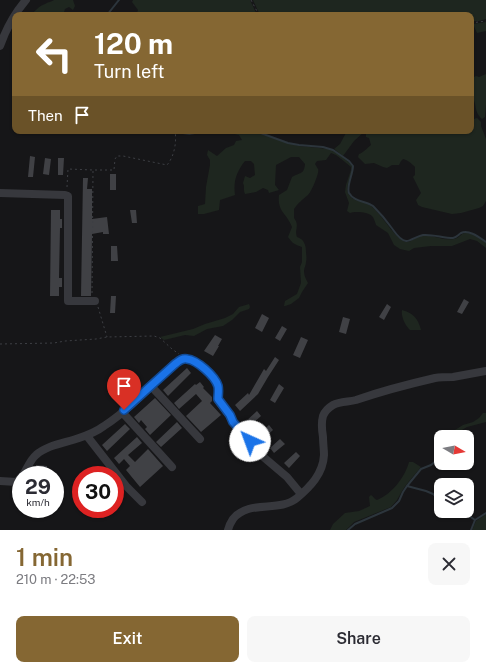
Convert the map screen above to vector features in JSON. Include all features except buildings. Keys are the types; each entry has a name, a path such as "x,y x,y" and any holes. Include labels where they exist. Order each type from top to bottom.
{"street":[{"path":"15,12 26,0"},
{"path":"0,46 12,19"},
{"path":"0,193 68,196 68,301 95,300"},
{"path":"28,466 35,455 41,451 87,436 106,425 175,364 183,359 188,359 201,365 213,378 218,387 218,399 230,415 233,422 250,441 254,449 287,477 301,494"},
{"path":"228,530 233,520 242,511 289,503 307,490 317,478 324,455 323,416 332,405 437,378 486,371"},
{"path":"151,386 200,438"},
{"path":"122,412 172,467"},
{"path":"87,436 126,486 142,502"},
{"path":"0,481 12,482"}],"path":[{"path":"251,0 257,12"},
{"path":"474,23 486,21"},
{"path":"65,195 67,190 68,169 114,170 115,159 117,156 167,165 172,158 175,134"},
{"path":"93,170 92,297 95,300 100,313 107,337"},
{"path":"0,344 54,343 107,337 154,336 160,338 175,352 188,359"}],"shaded area":[{"path":"54,0 73,0 75,6 73,10 69,7 65,9 64,12 34,12 43,5"},
{"path":"133,0 250,0 256,12 137,12 138,10 132,2"},
{"path":"253,0 486,0 486,19 479,21 474,21 474,12 259,12"},
{"path":"486,22 486,31 477,33 474,24"},
{"path":"486,74 485,117 482,119 477,113 474,101 474,77 479,77"},
{"path":"477,118 481,122 486,139 486,201 483,206 479,208 452,214 422,207 418,205 416,200 421,193 413,177 415,175 415,167 410,162 403,159 399,165 392,165 387,168 374,163 365,164 358,157 359,154 364,152 371,145 369,138 366,137 366,134 474,134 474,119"},
{"path":"234,134 261,134 299,146 333,150 352,166 347,190 350,196 355,200 368,204 372,207 396,235 404,241 409,242 425,236 454,239 458,238 463,233 467,233 486,243 486,248 477,241 470,239 452,246 431,246 414,248 409,251 400,249 394,245 388,233 376,225 372,216 361,212 350,213 347,211 349,203 345,192 351,167 336,155 331,153 326,160 317,161 315,164 318,171 313,187 294,209 294,218 297,223 297,237 303,241 306,247 306,264 304,273 308,283 299,298 291,304 284,306 285,301 297,294 301,283 300,267 302,262 302,247 294,244 288,237 292,227 279,205 279,195 287,190 292,177 303,172 305,164 299,157 291,157 276,165 275,185 279,190 269,193 268,190 263,188 256,192 245,194 243,183 245,176 250,178 255,175 254,164 251,161 245,161 236,176 235,195 220,200 219,210 198,214 198,206 205,204 210,165 210,160 207,155 208,150 217,156 226,148 234,145 236,141 242,140 239,135"},
{"path":"345,134 362,134 354,141 343,156 334,149 340,144"},
{"path":"249,304 249,309 240,312 223,326 207,329 194,336 185,335 164,340 160,337 193,329 225,318 233,314 239,307"},
{"path":"402,310 414,317 421,330 410,330 406,326 402,315"},
{"path":"483,413 486,413 486,422 467,427 462,430 455,430 463,425 473,422"},
{"path":"409,462 413,462 421,467 391,507 354,522 346,530 330,530 333,524 345,513 359,511 370,506 369,497 371,495 377,500 388,494 401,479"},
{"path":"486,514 486,530 472,530 476,521"}],"waterway":[{"path":"109,12 119,0"},
{"path":"263,134 288,143 323,147 333,150 349,161 353,166 348,187 349,193 357,200 373,206 401,239 409,241 423,235 453,238 461,233 467,232 474,234 486,242"},
{"path":"348,530 355,524 392,508 399,501 407,486 421,469 434,463"},
{"path":"407,486 434,495"},
{"path":"471,530 475,520 486,513"}],"route":[{"path":"124,410 175,364 183,359 188,359 201,365 217,383 218,399 230,415 233,422 250,441"}]}
